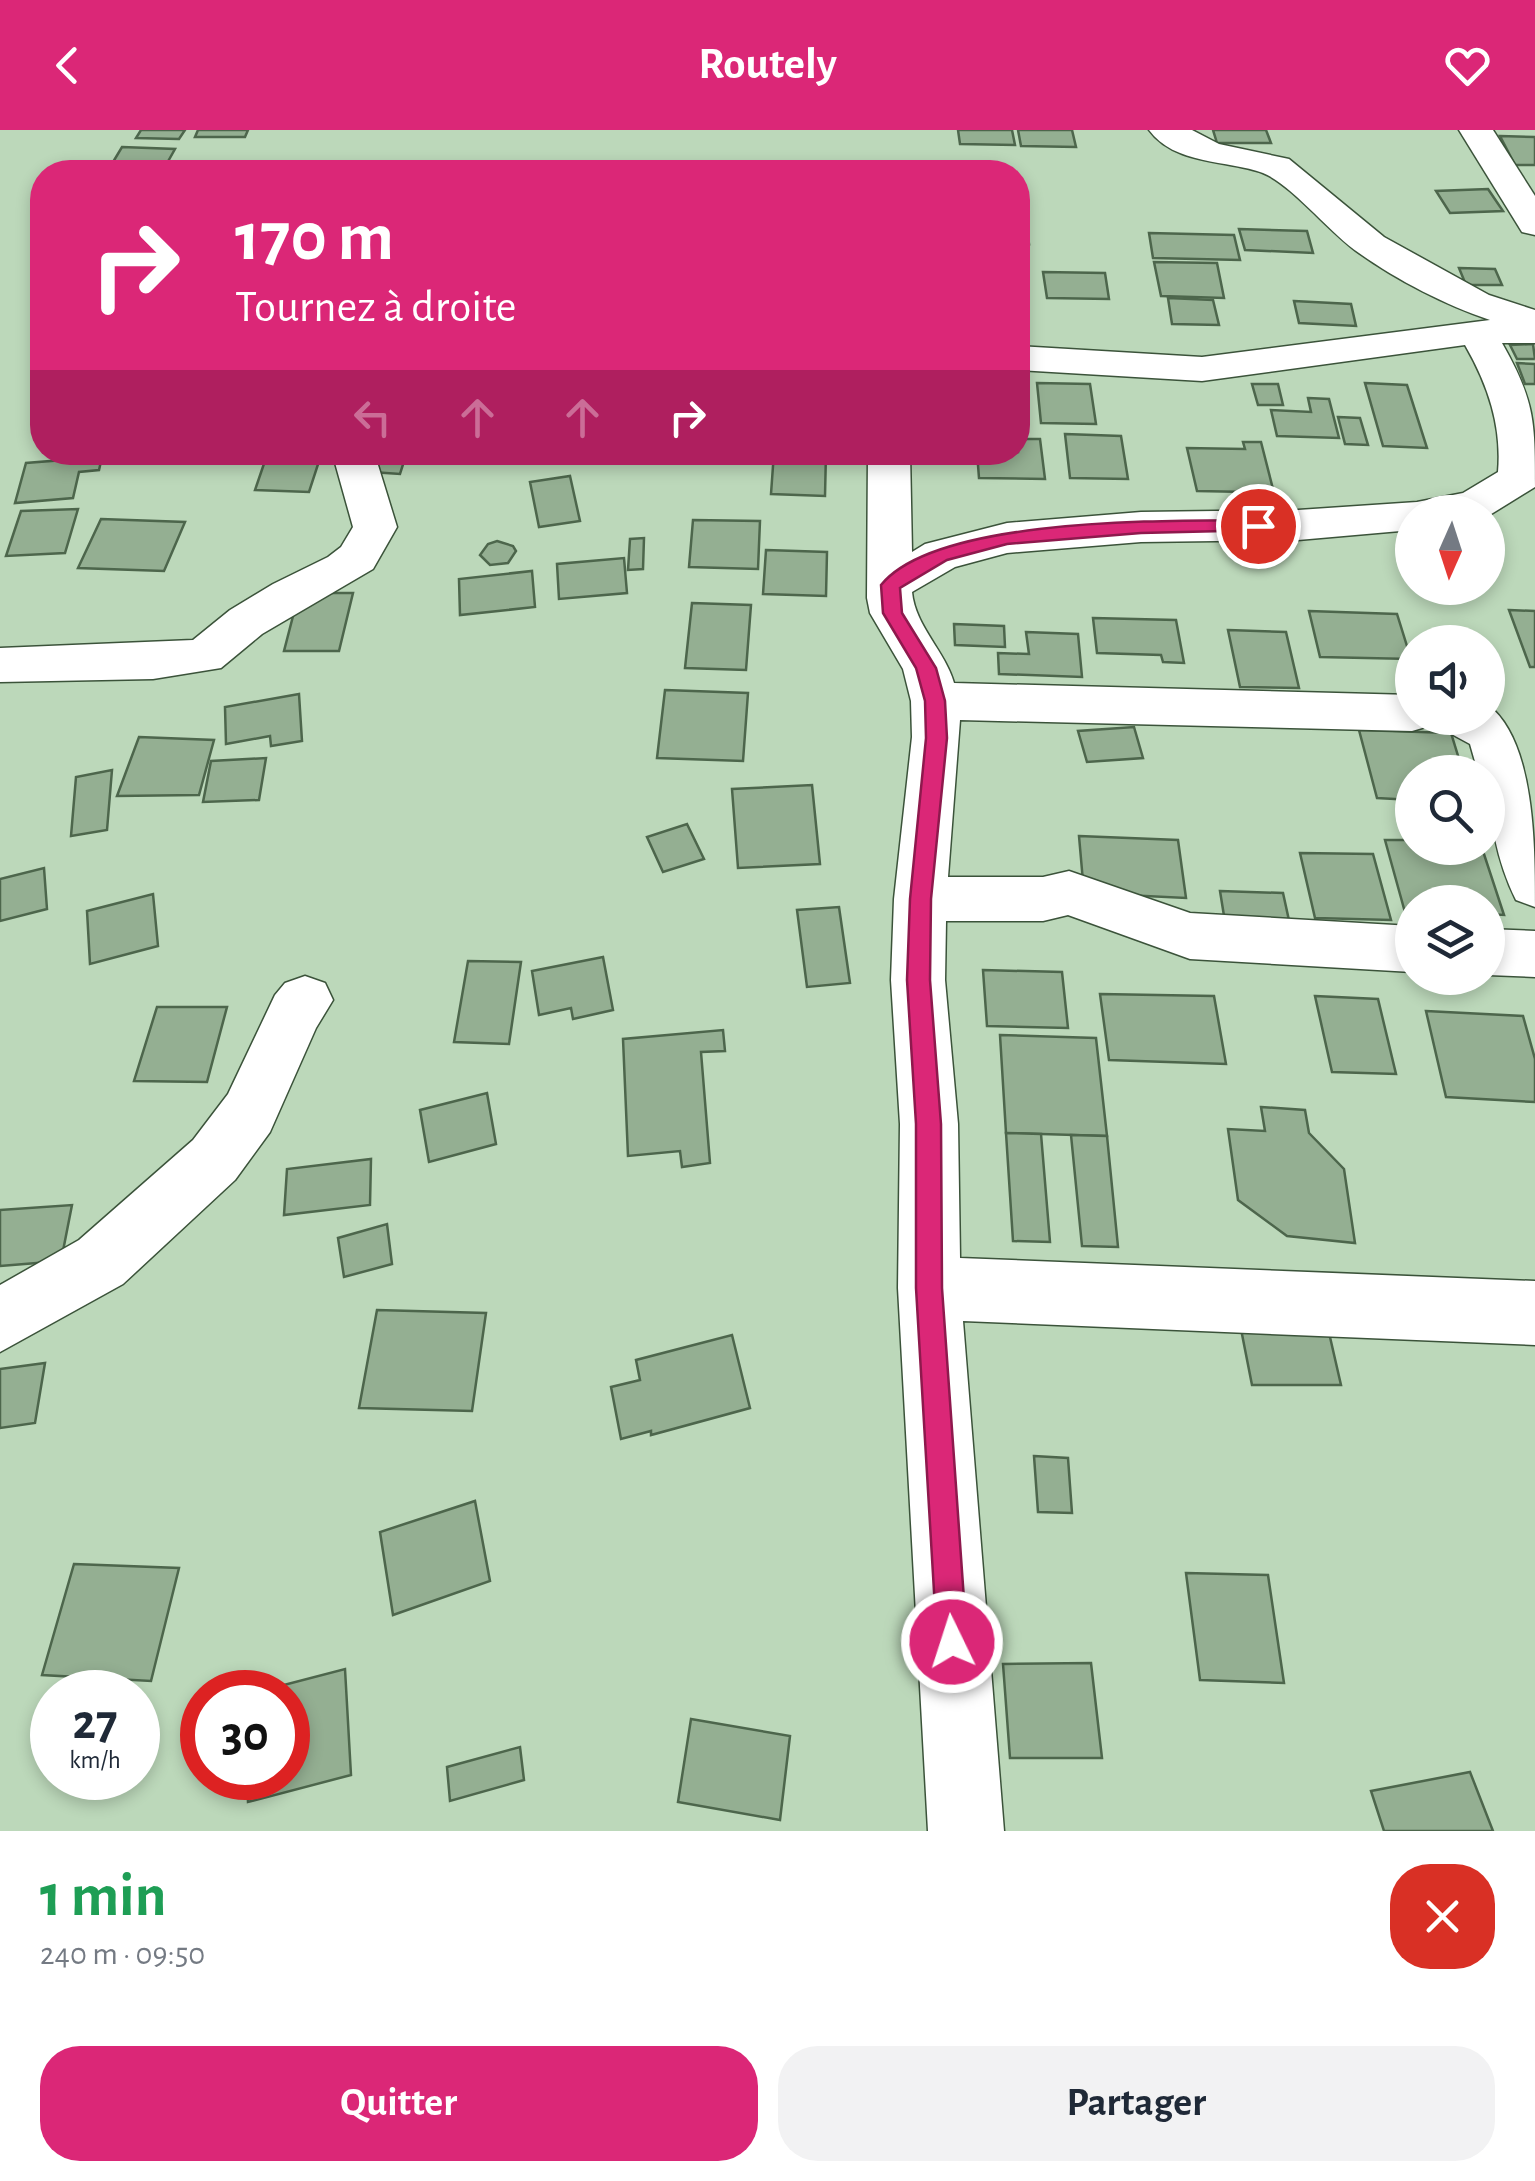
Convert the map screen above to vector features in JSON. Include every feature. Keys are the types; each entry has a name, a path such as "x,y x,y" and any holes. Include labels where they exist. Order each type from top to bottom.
{"street":[{"path":"1166,130 1209,152 1277,166 1372,244 1476,303 1535,323"},
{"path":"1476,130 1535,224"},
{"path":"1030,359 1202,369 1476,332 1535,331"},
{"path":"1476,332 1514,402 1522,460 1520,478 1491,495"},
{"path":"0,665 153,662 206,656 246,622 357,558 376,526 357,465"},
{"path":"889,465 892,613 926,668 935,701 936,738 920,899 918,980 928,1124 929,1288 966,1831"},
{"path":"890,585 941,555 1007,538 1141,527 1298,526 1395,517"},
{"path":"935,701 1395,713"},
{"path":"1492,735 1535,885"},
{"path":"920,899 1043,899 1069,893 1190,936 1395,948"},
{"path":"1505,953 1535,954"},
{"path":"0,1320 100,1262 214,1160 249,1113 288,1026 305,1000"},
{"path":"929,1288 1535,1313"}],"building":[{"path":"141,130 185,130 179,139 136,138"},
{"path":"198,130 248,130 245,137 195,137"},
{"path":"958,130 1012,130 1015,145 960,144"},
{"path":"1018,130 1072,130 1076,147 1021,146"},
{"path":"1213,130 1266,130 1271,143 1217,143"},
{"path":"1500,136 1535,137 1535,165 1515,165"},
{"path":"122,147 175,149 169,160 114,160"},
{"path":"1488,189 1503,211 1450,213 1436,191"},
{"path":"1239,229 1307,231 1313,253 1245,250"},
{"path":"1149,233 1234,235 1240,260 1153,258"},
{"path":"1154,262 1217,263 1224,298 1161,296"},
{"path":"1459,268 1495,269 1502,285 1466,285"},
{"path":"1043,272 1105,273 1109,299 1047,298"},
{"path":"1168,298 1213,300 1219,325 1172,324"},
{"path":"1294,301 1351,304 1356,326 1299,323"},
{"path":"1533,344 1535,359 1517,359 1510,345"},
{"path":"1517,363 1535,364 1535,384 1525,384"},
{"path":"1037,383 1090,384 1096,424 1041,423"},
{"path":"1365,383 1407,385 1427,448 1383,446"},
{"path":"1252,384 1278,384 1283,405 1258,405"},
{"path":"1308,398 1329,399 1339,438 1277,436 1271,410 1311,412"},
{"path":"1338,417 1360,418 1368,445 1345,444"},
{"path":"1065,434 1121,436 1128,479 1070,478"},
{"path":"1030,439 1040,439 1045,479 979,478 978,465 1030,465"},
{"path":"1243,442 1261,442 1274,493 1265,493 1266,497 1250,496 1249,492 1197,491 1187,448 1245,449"},
{"path":"26,463 100,465 99,470 79,472 73,498 15,503"},
{"path":"264,465 318,465 309,492 255,490"},
{"path":"374,465 403,465 400,474 372,472"},
{"path":"773,465 826,465 825,496 771,494"},
{"path":"570,476 580,521 539,527 530,482"},
{"path":"78,509 65,553 6,556 21,511"},
{"path":"101,519 185,522 164,571 78,568"},
{"path":"693,520 760,521 758,569 689,567"},
{"path":"644,538 643,569 628,570 630,539"},
{"path":"497,541 513,546 516,551 508,563 490,565 480,555 488,544"},
{"path":"766,550 827,552 826,596 763,594"},
{"path":"624,558 627,593 559,599 557,564"},
{"path":"532,571 535,607 460,615 459,579"},
{"path":"299,593 353,593 339,651 284,651"},
{"path":"692,603 751,605 746,670 685,668"},
{"path":"1509,610 1535,611 1535,667 1530,667"},
{"path":"1309,611 1397,614 1400,625 1395,625 1395,659 1320,657"},
{"path":"1093,618 1176,620 1184,663 1163,662 1161,655 1097,653"},
{"path":"954,624 1004,626 1005,647 955,645"},
{"path":"1228,630 1286,632 1299,688 1240,687"},
{"path":"1026,632 1078,634 1082,677 999,674 998,653 1029,654"},
{"path":"665,690 748,693 743,761 657,758"},
{"path":"299,694 302,741 271,746 270,736 226,744 225,707"},
{"path":"1134,727 1143,758 1087,762 1078,731"},
{"path":"1359,730 1395,731 1395,735 1452,735 1458,755 1395,755 1395,799 1377,798"},
{"path":"139,737 214,740 199,795 117,796"},
{"path":"266,758 259,800 203,802 211,761"},
{"path":"112,770 107,830 71,836 76,777"},
{"path":"812,785 820,864 738,868 732,789"},
{"path":"687,824 704,859 663,872 647,837"},
{"path":"1079,836 1178,840 1186,898 1084,893"},
{"path":"1385,840 1395,840 1395,865 1488,865 1494,885 1397,885"},
{"path":"1300,853 1373,854 1391,920 1315,918"},
{"path":"44,868 47,909 0,921 0,879"},
{"path":"1220,891 1283,893 1290,925 1225,922"},
{"path":"153,894 158,946 90,964 87,911"},
{"path":"839,907 850,983 807,987 797,910"},
{"path":"603,957 613,1010 573,1019 571,1008 539,1015 532,971"},
{"path":"468,961 521,962 509,1044 454,1042"},
{"path":"983,970 1062,972 1068,1028 987,1026"},
{"path":"1100,994 1214,996 1226,1064 1109,1060"},
{"path":"1315,996 1378,999 1396,1074 1332,1072"},
{"path":"157,1007 227,1007 207,1082 134,1081"},
{"path":"1426,1011 1523,1016 1535,1059 1535,1102 1446,1097"},
{"path":"723,1030 725,1051 701,1052 710,1163 682,1167 680,1151 628,1156 623,1039"},
{"path":"1000,1035 1096,1038 1107,1136 1006,1133"},
{"path":"487,1093 496,1144 429,1162 420,1110"},
{"path":"1261,1107 1305,1110 1309,1133 1344,1169 1355,1243 1287,1236 1238,1200 1228,1129 1265,1131"},
{"path":"1006,1133 1041,1134 1050,1242 1013,1241"},
{"path":"1071,1135 1107,1136 1118,1247 1082,1246"},
{"path":"371,1159 370,1205 284,1215 287,1169"},
{"path":"72,1205 61,1261 0,1266 0,1210"},
{"path":"387,1224 392,1264 344,1277 338,1238"},
{"path":"377,1310 486,1313 472,1411 359,1408"},
{"path":"1240,1324 1327,1324 1341,1385 1252,1385"},
{"path":"732,1335 750,1408 651,1435 651,1431 621,1439 611,1387 640,1380 636,1360"},
{"path":"45,1363 35,1423 0,1428 0,1369"},
{"path":"1034,1456 1068,1458 1072,1513 1038,1512"},
{"path":"475,1501 490,1581 393,1615 380,1532"},
{"path":"74,1564 179,1568 154,1670 43,1670"},
{"path":"1186,1573 1268,1575 1284,1683 1200,1680"},
{"path":"1091,1663 1102,1758 1010,1758 1003,1664"},
{"path":"345,1669 351,1775 310,1786 310,1678"},
{"path":"691,1719 790,1736 780,1820 678,1802"},
{"path":"520,1747 524,1780 450,1801 447,1767"},
{"path":"1470,1772 1493,1831 1384,1831 1371,1791"}],"route":[{"path":"952,1642 929,1288 928,1124 918,980 920,899 936,738 935,701 926,668 892,613 890,585 941,555 1007,538 1141,527 1258,526"}]}
